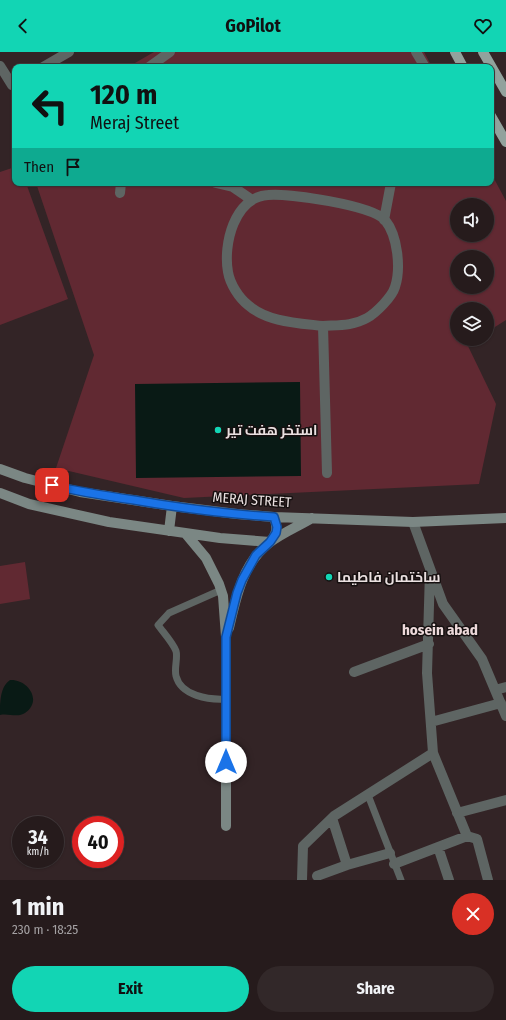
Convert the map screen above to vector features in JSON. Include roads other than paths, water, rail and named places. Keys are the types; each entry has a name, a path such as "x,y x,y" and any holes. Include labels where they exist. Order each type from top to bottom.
{"main road":[{"path":"455,52 461,64"},
{"path":"483,52 490,64"},
{"path":"494,71 506,92"},
{"path":"494,121 506,142"}],"street":[{"path":"48,64 69,52"},
{"path":"153,64 170,52"},
{"path":"416,52 422,64"},
{"path":"0,66 12,85"},
{"path":"229,186 233,187 252,200"},
{"path":"384,220 390,186"},
{"path":"287,194 352,206 370,212 384,220 393,235 397,252 398,269 395,288 381,308 367,318 350,324 323,326 293,323 265,316 248,306 236,291 228,274 226,258 229,240 238,212 252,200 266,195 287,194"},
{"path":"323,326 327,473"},
{"name":"MERAJ STREET","path":"0,469 24,478 80,492 237,514 274,517 413,522 506,518"},
{"path":"0,493 29,504 109,522 186,534 270,542"},
{"path":"169,531 172,506"},
{"path":"270,542 276,533 277,527 274,517"},
{"path":"226,637 237,593 242,580 256,555 270,542 312,518"},
{"path":"413,522 443,604 482,659 506,716"},
{"path":"186,534 206,558 221,590 224,611 226,637 226,826"},
{"path":"430,571 427,673 433,753 467,836"},
{"path":"354,672 429,644"},
{"path":"495,690 506,687"},
{"path":"431,722 501,703"},
{"path":"302,880 303,846 332,818 433,753"},
{"path":"457,813 506,800"},
{"path":"332,818 347,865"},
{"path":"394,864 467,836 476,839 488,880"},
{"path":"438,847 449,880"},
{"path":"317,876 347,865 390,853"}],"lane":[{"path":"221,590 169,613 158,624 176,651 176,676 181,685 193,694 202,697 226,699"},
{"path":"368,794 400,880"}],"place":[{"name":"استخر هفت تیر","path":"218,430"},
{"name":"ساختمان فاطیما","path":"329,577"}],"district":[{"name":"hosein abad","path":"440,630"}]}
